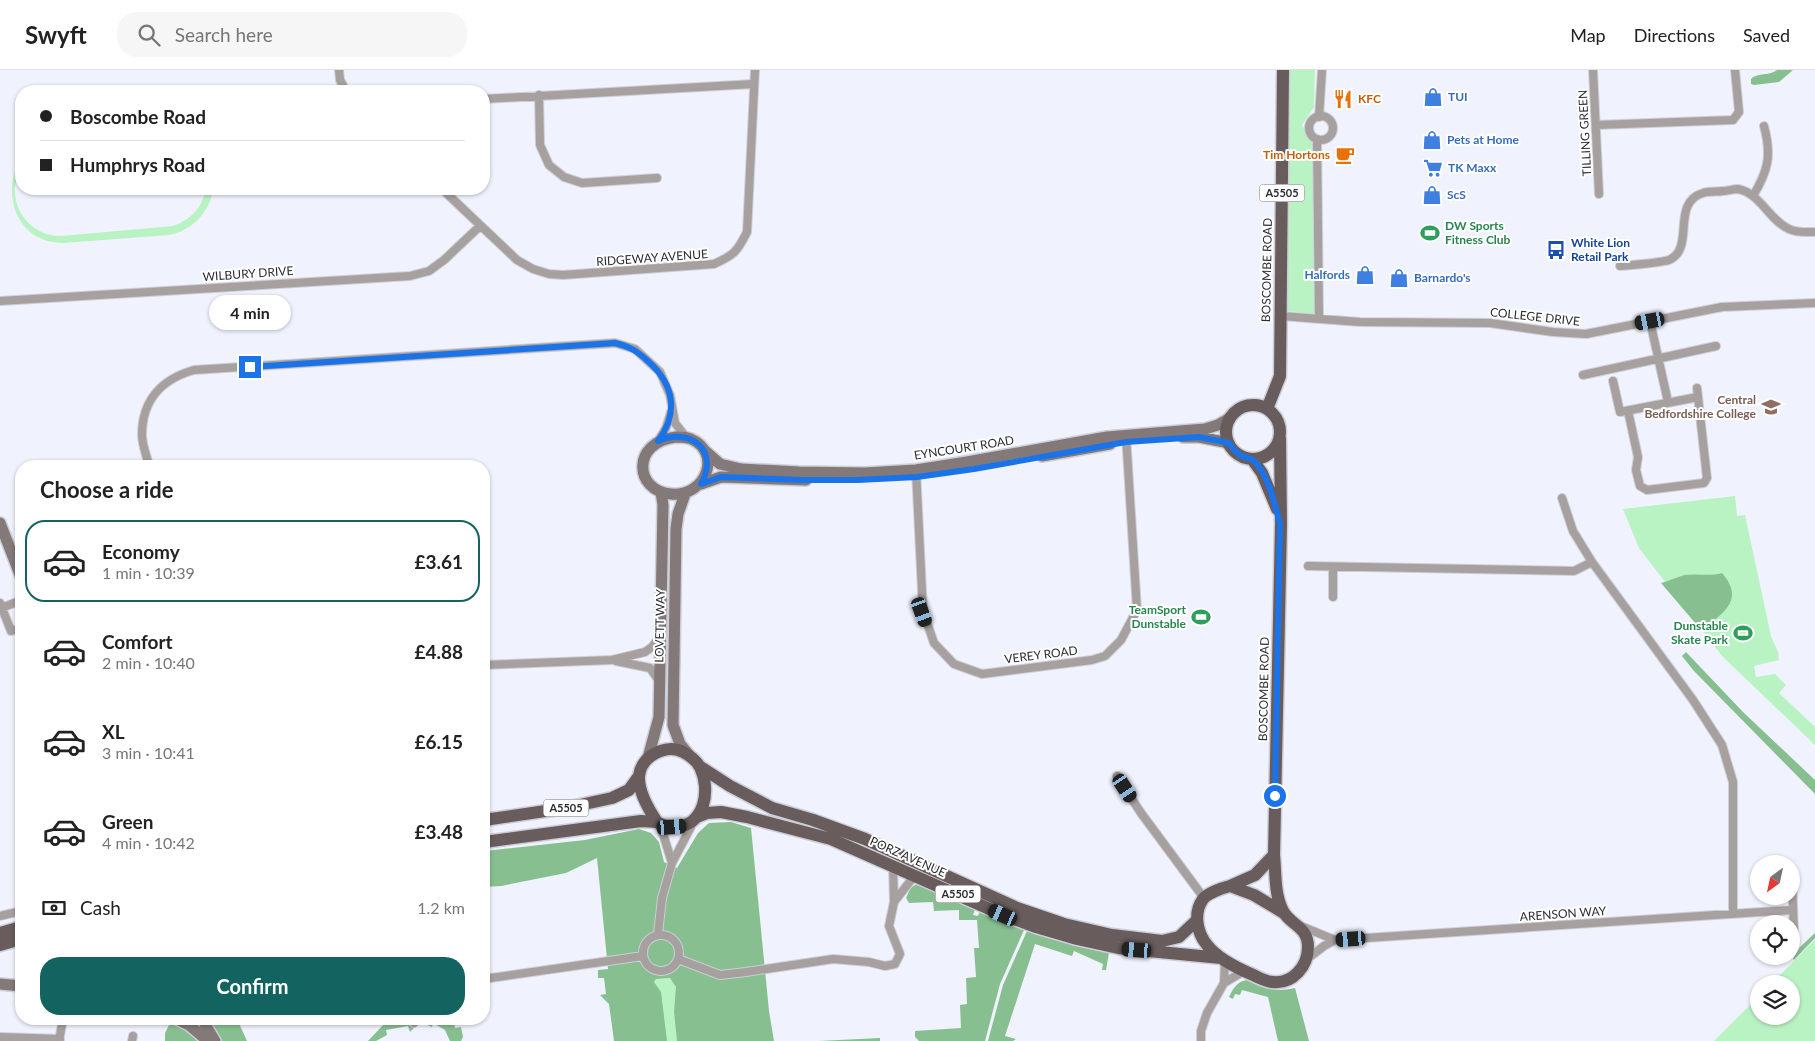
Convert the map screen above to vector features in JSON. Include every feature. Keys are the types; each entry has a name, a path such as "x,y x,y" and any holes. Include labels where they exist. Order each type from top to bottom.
{"main road":[{"name":"BOSCOMBE ROAD","path":"1267,409 1280,376 1283,70"},
{"path":"1251,405 1267,409 1274,414 1278,422 1280,438 1276,447 1270,454 1261,458 1242,457 1234,451 1226,434 1230,418 1243,407 1251,405"},
{"name":"BOSCOMBE ROAD","path":"1280,438 1274,855 1278,897 1284,913"},
{"name":"BOSCOMBE ROAD","path":"1252,459 1262,473 1274,500 1280,524"},
{"path":"648,758 655,753 670,748 690,756"},
{"name":"A5505","path":"690,756 699,766"},
{"name":"A5505","path":"490,819 566,808 612,798 629,790 648,758"},
{"path":"695,819 703,808 704,781 699,766"},
{"name":"PORZ AVENUE","path":"699,766 729,785 772,808 813,820 865,839 1017,908 1064,924 1112,935 1162,941 1179,936 1197,920"},
{"path":"639,776 643,794 651,812 659,823"},
{"name":"PORZ AVENUE","path":"695,819 707,813 721,812 780,824 832,839 1003,915 1077,939 1118,948 1207,955 1224,959"},
{"name":"A5505","path":"490,841 641,821 684,826 695,819"},
{"path":"1197,920 1198,909 1204,898 1255,875 1274,855"},
{"path":"1230,886 1254,895 1284,913 1297,924 1307,936 1307,959"},
{"name":"A5505","path":"1197,920 1201,934 1208,946 1224,959 1244,971 1271,982 1285,982 1298,973 1307,959"},
{"path":"0,933 15,929"},
{"path":"0,945 15,940"}],"street":[{"path":"338,70 343,85"},
{"name":"RIDGEWAY AVENUE","path":"448,195 517,260 533,269 549,274 563,275 714,264 726,259 738,250 747,232 755,70"},
{"path":"1318,117 1322,70"},
{"name":"TILLING GREEN","path":"1593,70 1599,194"},
{"path":"1596,125 1733,120 1739,112 1735,70"},
{"path":"490,99 754,84"},
{"path":"539,95 540,145 549,165 564,178 582,183 656,178"},
{"path":"1318,117 1328,119 1333,128 1330,136 1318,139 1311,134 1310,126 1313,119 1318,117"},
{"path":"1753,196 1765,177 1768,158 1768,139 1764,126"},
{"path":"1318,139 1319,319"},
{"path":"1620,266 1669,260 1678,253 1682,246 1686,210 1691,201 1702,193 1738,189 1753,196 1789,230 1801,233 1815,232"},
{"name":"WILBURY DRIVE","path":"0,301 410,276 429,271 444,260 480,226"},
{"name":"COLLEGE DRIVE","path":"1281,316 1360,322 1490,323 1554,332 1586,334 1683,313 1722,307 1815,302"},
{"path":"1650,321 1668,402"},
{"path":"148,460 142,436 146,410 154,396 165,383 180,374 194,370 615,343 634,349 660,372 667,386 675,423 686,437 704,450 708,466 701,484 685,494 673,495 661,492 649,483 643,470 645,455 650,447 664,438 686,437"},
{"path":"1583,376 1716,346"},
{"path":"1613,381 1620,412 1698,397"},
{"path":"1628,411 1638,458 1636,470 1640,486 1647,490 1704,483 1707,478 1697,388"},
{"path":"658,441 666,428 672,408"},
{"name":"EYNCOURT ROAD","path":"701,484 721,477 811,480 974,469 1126,438 1205,429 1218,425 1230,418"},
{"name":"EYNCOURT ROAD","path":"1126,438 1199,437 1229,443"},
{"name":"VEREY ROAD","path":"917,473 922,612 934,643 954,664 982,674 1092,660 1105,656 1117,645 1137,610 1126,438"},
{"name":"EYNCOURT ROAD","path":"704,450 720,464 741,469 799,472 917,473"},
{"name":"LOVETT WAY","path":"648,758 659,717 663,505 661,492"},
{"name":"LOVETT WAY","path":"685,494 678,514 676,529 673,725 680,744 690,756"},
{"path":"1562,498 1573,531 1592,562 1714,729 1722,744 1733,782 1733,914"},
{"path":"0,523 15,562"},
{"path":"1308,566 1574,571 1592,562"},
{"path":"1333,567 1333,597"},
{"path":"15,602 1,606 11,631 15,630"},
{"path":"490,665 612,660 645,652 660,638"},
{"path":"612,660 650,668 659,681"},
{"path":"1117,776 1141,813 1204,898"},
{"path":"658,934 662,898 672,863 695,819"},
{"path":"659,823 672,863"},
{"path":"678,959 720,975 833,959 869,962 885,966 895,964 900,954 889,926 894,902 894,865"},
{"path":"894,902 915,875"},
{"path":"1792,905 1792,915"},
{"name":"ARENSON WAY","path":"1297,924 1335,940 1792,910"},
{"path":"0,916 15,912"},
{"path":"658,934 665,934 676,941 680,953 671,968 660,971 649,966 643,956 644,944 658,934"},
{"path":"1307,959 1335,940"},
{"path":"490,979 643,956"},
{"path":"1224,959 1224,983"},
{"path":"1200,1041 1207,1012 1224,983 1244,971"},
{"path":"0,984 15,985"},
{"path":"0,1037 60,1040 62,1025"},
{"path":"190,1025 208,1041"},
{"path":"206,1025 215,1041"}],"green space":[{"path":"1289,70 1315,70 1314,107 1302,125 1314,143 1315,314 1287,311"},
{"path":"1777,70 1793,70 1779,82 1751,84 1751,79 1754,77"},
{"path":"15,171 15,197 27,222 42,232 61,236 173,226 190,217 202,202 204,195 212,195 204,213 192,225 177,233 63,243 47,241 34,235 24,225 16,214 12,186"},
{"path":"1735,496 1737,516 1745,515 1771,636 1778,652 1779,660 1754,666 1756,677 1775,674 1786,685 1779,693 1815,727 1815,745 1722,656 1639,548 1623,509"},
{"path":"1722,573 1732,591 1731,599 1723,612 1702,631 1661,583 1685,575 1713,575"},
{"path":"1686,652 1743,712 1815,780 1815,794 1694,671 1682,656"},
{"path":"731,822 751,828 769,1011 774,1041 677,1041 674,1012 676,987 670,978 656,979 654,982 661,992 667,1041 614,1041 609,1004 600,995 606,994 604,978 598,978 598,970 608,969 597,858 566,873 490,887 490,850 585,840 639,829 651,833 659,842 664,862 677,868 698,833 709,823"},
{"path":"920,884 975,909 973,915 978,916 980,911 1024,930 1000,984 985,1041 919,1041 915,1037 915,1031 961,1028 960,1005 967,1004 966,978 976,977 974,948 979,948 977,920 959,920 959,910 934,911 933,902 909,903 906,898 910,890 914,885"},
{"path":"1027,931 1072,945 1109,953 1106,970 1102,970 1103,964 1074,951 1072,956 1035,944 1005,1036 1016,1039 1013,1041 988,1041 1003,985"},
{"path":"1815,933 1815,938 1800,954 1800,947"},
{"path":"1815,940 1815,1041 1714,1041 1750,1005 1750,1025 1800,1025 1800,975 1780,975 1790,965 1800,965 1800,955"},
{"path":"671,978 678,991 674,1012 677,1041 664,1041 653,984 654,979"},
{"path":"1247,980 1258,986 1270,989 1295,988 1309,1041 1278,1041 1268,997 1242,990 1240,995 1235,994 1233,999 1229,997 1238,984"},
{"path":"169,1025 175,1025 191,1032 201,1041 165,1041 165,1033"},
{"path":"212,1025 240,1025 247,1041 222,1041"},
{"path":"383,1025 413,1025 414,1028 410,1032 408,1026 386,1030 387,1035 376,1041 368,1041"},
{"path":"436,1025 461,1027 463,1037 461,1041 450,1041 445,1030"},
{"path":"880,1038 880,1041 819,1041"}],"place":[{"name":"TUI","path":"1433,97"},
{"name":"KFC","path":"1343,99"},
{"name":"Pets at Home","path":"1432,140"},
{"name":"Tim Hortons","path":"1345,155"},
{"name":"TK Maxx","path":"1433,168"},
{"name":"ScS","path":"1432,195"},
{"name":"DW Sports Fitness Club","path":"1430,233"},
{"name":"White Lion Retail Park","path":"1556,250"},
{"name":"Halfords","path":"1365,275"},
{"name":"Barnardo's","path":"1399,278"},
{"name":"Central Bedfordshire College","path":"1771,407"},
{"name":"TeamSport Dunstable","path":"1201,617"},
{"name":"Dunstable Skate Park","path":"1743,633"}],"route":[{"path":"250,367 615,343 634,349 660,372 670,395 672,408 666,428 658,441 664,438 686,437 704,450 708,466 701,484 721,477 735,476 802,480 917,477 974,469 1126,442 1199,437 1229,443 1234,451 1242,457 1252,459 1262,473 1274,500 1280,524 1275,796"}]}
